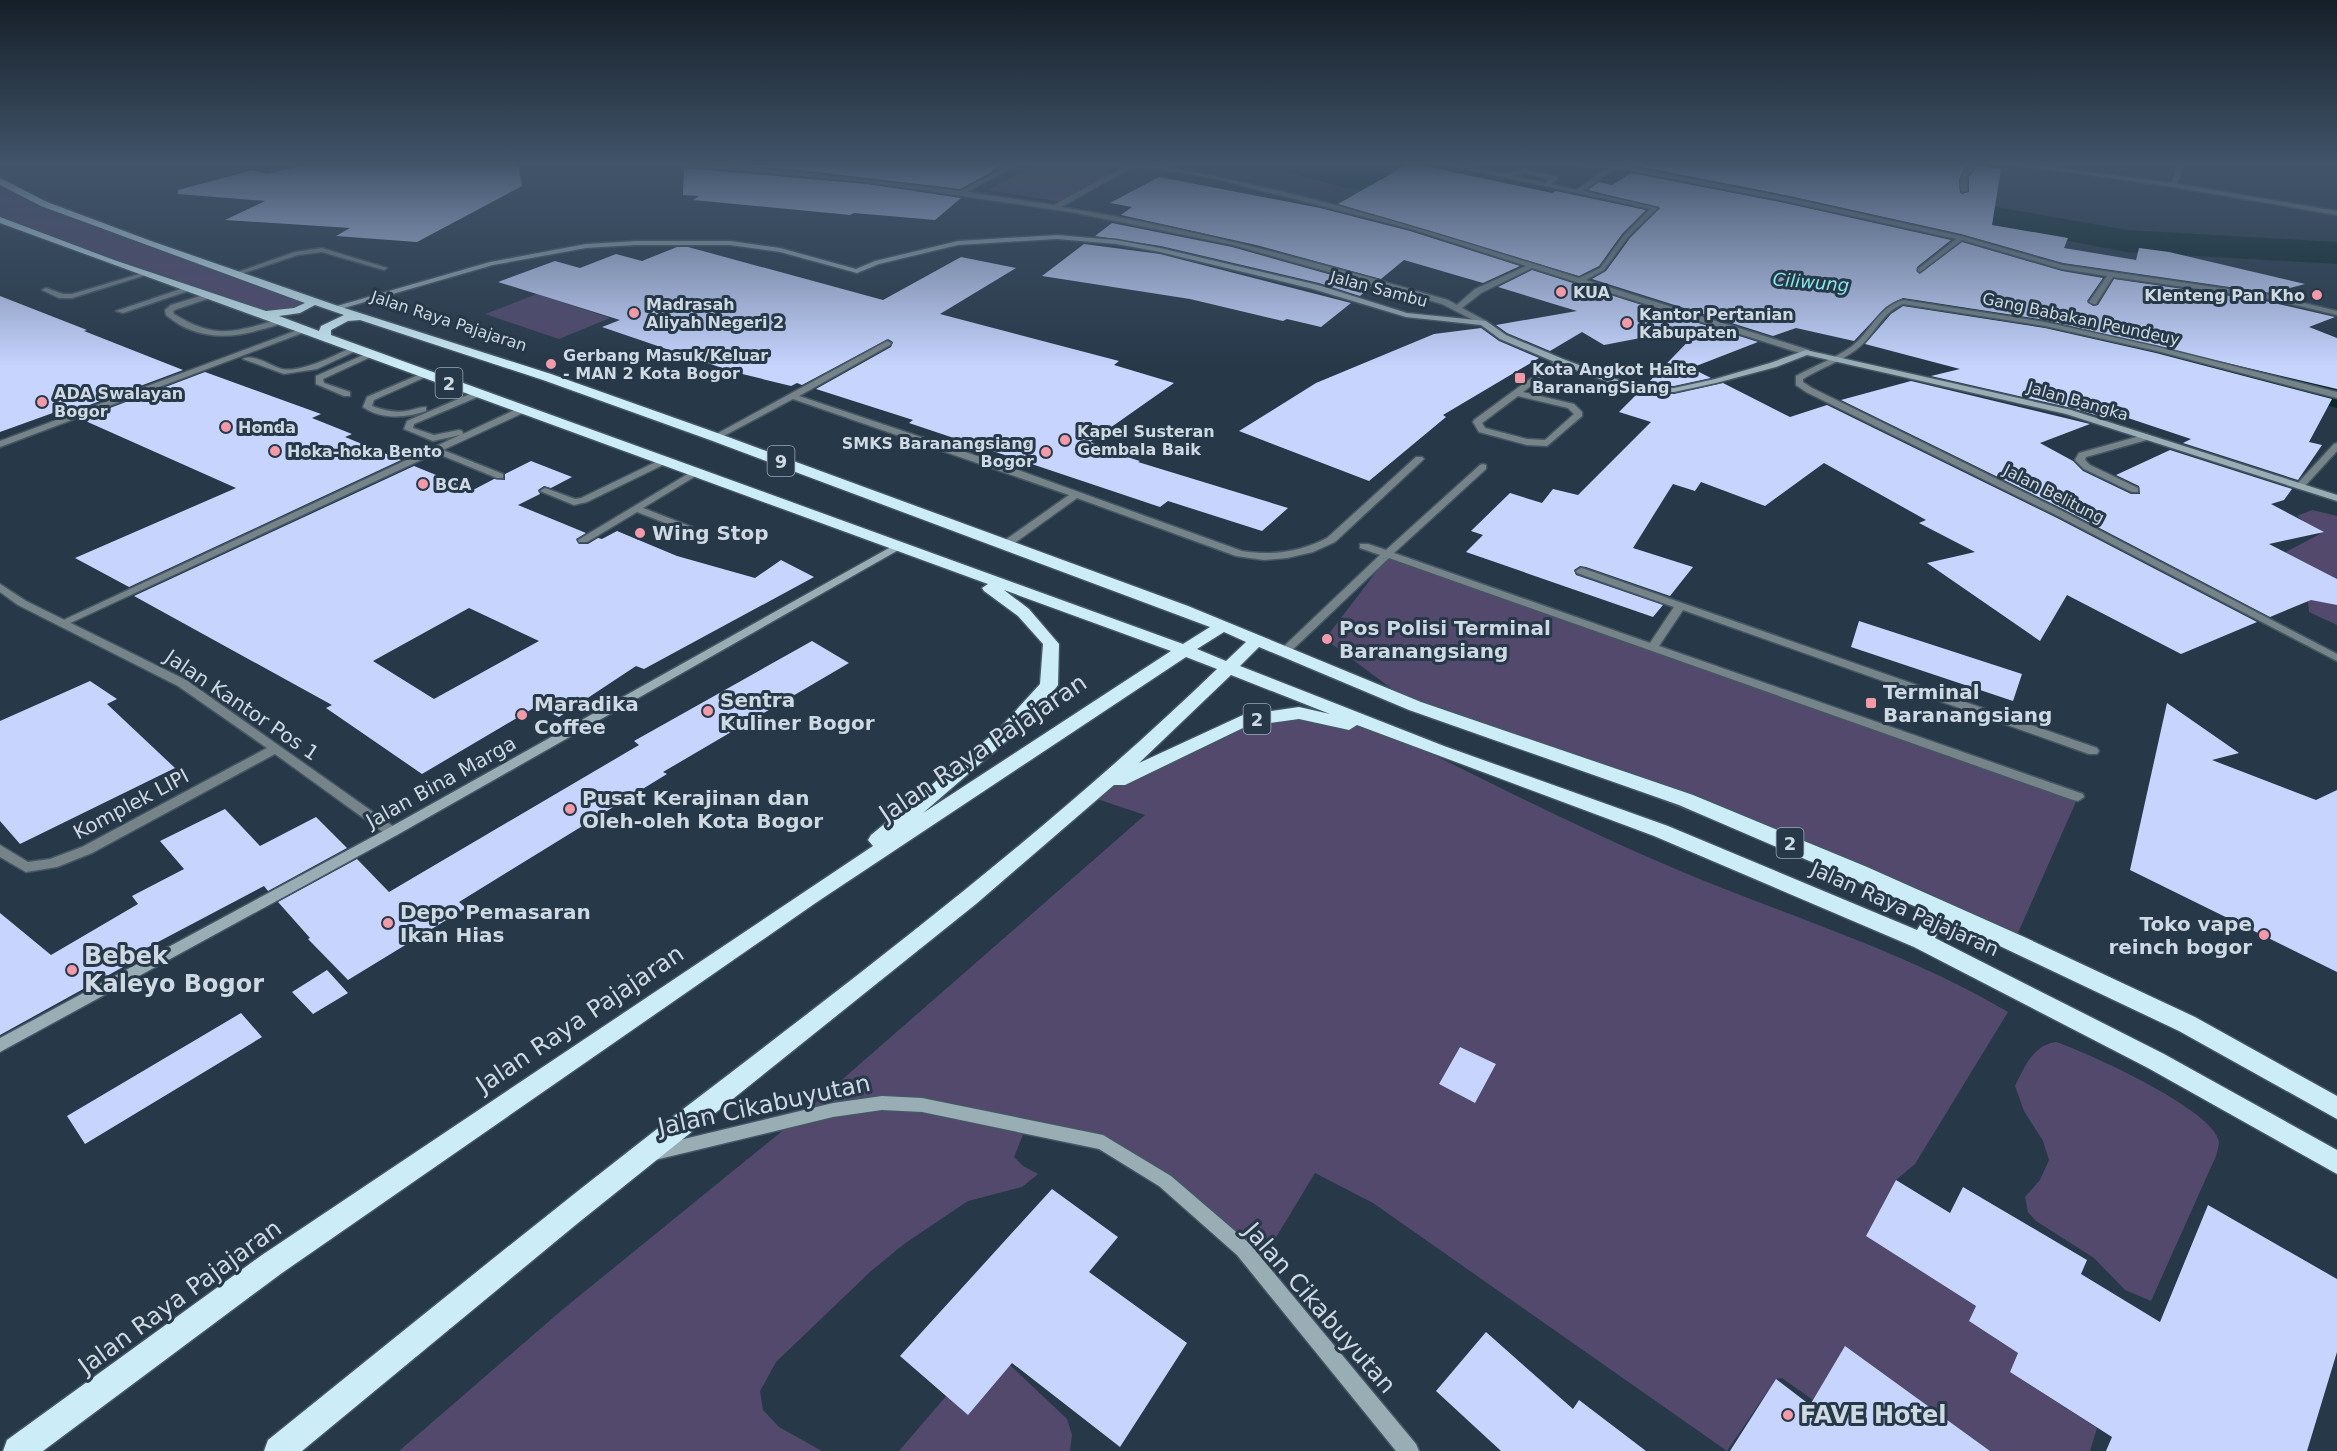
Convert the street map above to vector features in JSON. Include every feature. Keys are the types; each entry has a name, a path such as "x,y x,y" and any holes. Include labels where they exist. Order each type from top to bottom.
{"highway":[{"name":"Jalan Raya Pajajaran","path":"29,231 1184,650 1437,750 1661,831 1922,941 2156,1061 2337,1163"},
{"name":"Jalan Raya Pajajaran","path":"115,231 334,308 367,317 716,437 1223,626 1415,706 1686,800 1941,908 2187,1024 2337,1108"},
{"path":"261,314 277,315 296,311 310,305 310,299"},
{"path":"324,337 325,328 333,323 346,318 367,317"},
{"path":"810,897 1005,733 1049,685 1052,644 1032,619 1012,600 944,562"},
{"name":"Jalan Raya Pajajaran","path":"18,1451 272,1264 810,897 1223,626"},
{"path":"279,1451 641,1156 946,915 1176,721 1256,641"},
{"name":"2","path":"1088,796 1144,766 1243,721 1299,713 1346,723 1437,750"},
{"path":"1922,941 1941,908"}],"street":[{"path":"1171,231 1236,244 1428,297 1483,323"},
{"path":"1421,231 1806,352"},
{"path":"1578,281 1602,269 1634,231"},
{"path":"1928,231 2062,267 2270,297 2337,313"},
{"name":"Jalan Sambu","path":"334,308 492,263 586,246 656,242 730,243 780,250 856,271 877,262 958,243 1057,237 1116,242 1160,250 1315,287 1406,315 1483,323 1503,337 1560,361 1622,384 1650,390 1674,390 1773,365 1806,352"},
{"path":"1920,270 1961,238"},
{"path":"238,273 297,253 322,250 384,268"},
{"path":"1457,309 1478,291 1531,266"},
{"path":"46,290 62,296 72,296 145,274"},
{"path":"2093,302 2110,275"},
{"path":"120,311 190,289"},
{"path":"210,295 174,307 169,310 170,315 214,336 237,334 281,321"},
{"name":"Gang Babakan Peundeuy","path":"1839,359 1861,342 1895,304 1913,303 2045,324 2147,346 2337,395"},
{"path":"0,444 306,330"},
{"path":"716,437 887,343"},
{"path":"248,359 284,372 314,367 356,349"},
{"name":"Jalan Bangka","path":"1806,352 2019,399 2337,498"},
{"path":"347,394 320,384 319,378 373,354"},
{"name":"Jalan Belitung","path":"1839,359 1799,378 1799,383 2199,584 2337,658"},
{"path":"1517,393 1570,406 1579,414 1547,443 1527,442 1482,430 1477,426 1477,422 1560,361"},
{"path":"426,375 370,399 367,408 389,416 410,414 473,392"},
{"path":"473,392 411,423 408,429 433,438 450,437 518,408"},
{"path":"792,396 1077,494 1240,554 1286,556 1316,549 1331,540 1419,459"},
{"path":"62,623 435,450 518,408"},
{"path":"2135,490 2087,467 2080,460 2082,455 2147,437"},
{"path":"2300,486 2337,446"},
{"path":"435,450 500,476"},
{"path":"545,491 574,502 584,500 664,460"},
{"path":"1284,652 1322,614 1483,467"},
{"path":"583,540 696,472"},
{"path":"1005,545 1077,494"},
{"path":"638,509 689,529"},
{"name":"Jalan Bina Marga","path":"0,1047 392,832 898,546"},
{"path":"1364,546 2078,797"},
{"path":"1581,571 2093,752"},
{"name":"Jalan Kantor Pos 1","path":"0,587 22,603 182,683 392,832"},
{"path":"1653,646 1680,606"},
{"name":"Komplek LIPI","path":"0,850 26,867 52,864 87,850 276,748"},
{"name":"Jalan Cikabuyutan","path":"641,1156 833,1110 882,1103 922,1105 1102,1142 1165,1181 1243,1249 1409,1451"}],"shaded area":[{"path":"30,231 119,231 310,299 296,311 261,314"},
{"path":"537,294 610,318 559,339 485,314"},
{"path":"2312,510 2337,516 2337,625 2309,612 2307,591 2271,560 2320,534 2297,516"},
{"path":"1389,555 2078,797 2014,942 1941,908 1415,706 1325,639"},
{"path":"1299,713 1346,723 1437,750 1434,755 1616,843 1719,887 1887,952 1969,990 2008,1012 1915,1164 1896,1180 1866,1236 1976,1306 1969,1321 2018,1353 2010,1372 2097,1428 2090,1451 1990,1451 1845,1347 1813,1400 1782,1378 1776,1379 1727,1451 1373,1203 1315,1173 1258,1267 1244,1248 1103,1142 1027,1125 1014,1157 1023,1166 1038,1174 1022,1187 968,1201 904,1244 871,1271 776,1362 760,1391 763,1410 779,1427 822,1451 399,1451 562,1310 797,1119 1145,815 1088,796 1243,721","holes":["1460,1047 1496,1064 1475,1103 1439,1084"]},
{"path":"2056,1042 2094,1057 2174,1099 2196,1114 2212,1129 2219,1142 2216,1156 2151,1301 2125,1290 2094,1258 2036,1221 2028,1212 2025,1197 2040,1180 2049,1160 2043,1141 2024,1111 2015,1086 2035,1052"},
{"path":"995,1351 1067,1419 1072,1435 1070,1451 899,1451 983,1353"}],"building":[{"path":"345,231 438,231 417,242 336,236"},
{"path":"1102,231 1151,231 1232,247 1371,286 1360,296 1319,283 1161,246 1095,236"},
{"path":"1192,231 1409,231 1520,266 1483,283 1404,260 1381,279 1256,245"},
{"path":"1427,231 1625,231 1599,266 1579,276"},
{"path":"1637,231 1909,231 1951,240 1917,267 1919,274 1962,242 2062,271 2103,278 2087,301 2093,306 2098,305 2114,279 2265,301 2335,317 2309,327 2337,338 2337,389 2045,320 1903,298 1886,307 1854,341 1796,328 1773,336 1592,279 1606,271"},
{"path":"1946,231 2025,231 2068,238 2064,248 2136,260 2139,248 2169,252 2305,284 2271,293 2063,263"},
{"path":"1084,244 1160,254 1351,303 1321,327 1287,319 1283,321 1190,299 1042,276"},
{"path":"677,247 688,247 883,300 961,257 1016,268 940,314 1119,361 1114,365 1174,383 1090,442 1107,447 1104,450 1140,461 1138,462 1288,508 1262,531 1168,501 1160,507 909,423 913,420 816,389 891,347 893,342 888,339 802,385 797,383 791,386 734,372 602,327 620,320 498,282 555,261 580,268 616,254 642,261"},
{"path":"1532,270 1758,342 1691,368 1711,378 1674,386 1646,385 1703,326 1604,345 1582,332 1550,351 1507,333 1496,325 1577,311 1498,287"},
{"name":"ADA Swalayan Bogor","path":"0,296 183,370 68,413 61,410 0,432"},
{"path":"1903,306 2045,328 2156,353 2332,399 2309,442 2322,445 2298,480 2183,443 2191,439 2116,414 2105,418 2072,408 1931,376 1960,369 1865,344 1891,314"},
{"path":"1481,328 1499,341 1539,358 1443,415 1446,417 1369,481 1239,431 1316,383 1434,334"},
{"path":"205,372 321,414 312,418 352,434 345,437 401,460 129,587 75,558 236,488 81,419"},
{"path":"1911,381 2090,424 2040,443 2073,461 2083,471 2131,494 2140,494 2139,486 2116,475 2170,450 2292,489 2284,500 2271,504 2324,532 2269,544 2337,579 2337,605 2311,600 2270,617 2065,510 1841,400"},
{"path":"1723,383 1790,417 1827,405 2057,518 2257,622 2181,654 2067,595 2040,641 1927,563 1975,552 1919,523 1926,520 1824,463 1765,506 1701,482 1695,491 1673,484 1633,548 1693,567 1670,596 1586,567 1580,566 1574,570 1576,575 1663,605 1653,617 1466,552 1483,535 1471,531 1510,493 1542,503 1553,489 1578,495 1651,422 1619,412 1639,392 1674,394"},
{"path":"531,461 572,477 551,488 544,486 538,490 540,494 518,505 586,533 576,539 579,544 588,544 617,531 677,556 755,578 781,560 814,577 644,669 636,666 559,717 537,706 422,774 326,708 332,705 134,596 414,466 473,490 494,479 505,480 505,474","holes":["469,608 539,641 434,699 373,661"]},
{"path":"1859,621 2022,674 2013,701 1851,647"},
{"path":"812,641 849,663 663,772 667,774 459,902 466,908 348,980 308,939 310,938 278,902 357,859 389,892 639,745 634,741"},
{"path":"90,681 117,699 107,704 175,768 20,844 0,821 0,721"},
{"path":"2167,703 2239,753 2212,760 2316,800 2337,790 2337,972 2130,870"},
{"path":"225,809 260,846 316,817 347,848 268,891 264,886 139,952 143,956 0,1035 0,913 51,955 138,904 132,896 184,869 160,841"},
{"path":"327,970 348,993 313,1014 292,992"},
{"path":"241,1013 262,1037 85,1144 67,1116"},
{"path":"1460,1047 1496,1064 1475,1103 1439,1084"},
{"path":"1896,1180 1950,1213 1963,1187 2087,1260 2081,1274 2160,1322 2208,1205 2337,1279 2337,1352 2307,1451 2106,1451 2112,1437 2010,1372 2018,1353 1969,1321 1976,1306 1866,1236"},
{"path":"1052,1189 1118,1237 1089,1272 1187,1343 1120,1447 1012,1363 968,1415 900,1356"},
{"path":"1486,1332 1573,1409 1579,1400 1646,1451 1501,1451 1436,1391"},
{"path":"1845,1346 1990,1451 1730,1451 1776,1379 1810,1405"}],"waterway":[{"name":"Ciliwung","path":"1546,231 1705,270"},
{"name":"Ciliwung","path":"2070,231 2127,241 2337,253"},
{"path":"1884,287 1894,293 1926,302 2153,346 2337,394"}],"place":[{"name":"KUA","path":"1561,292"},
{"name":"Klenteng Pan Kho","path":"2317,295"},
{"name":"Madrasah Aliyah Negeri 2","path":"634,313"},
{"name":"Kantor Pertanian Kabupaten","path":"1627,323"},
{"name":"Gerbang Masuk/Keluar - MAN 2 Kota Bogor","path":"551,364"},
{"name":"Kota Angkot Halte BaranangSiang","path":"1520,378"},
{"name":"ADA Swalayan Bogor","path":"42,402"},
{"name":"Honda","path":"226,427"},
{"name":"Kapel Susteran Gembala Baik","path":"1065,440"},
{"name":"Hoka-hoka Bento","path":"275,451"},
{"name":"SMKS Baranangsiang Bogor","path":"1046,452"},
{"name":"BCA","path":"423,484"},
{"name":"Wing Stop","path":"640,533"},
{"name":"Pos Polisi Terminal Baranangsiang","path":"1327,639"},
{"name":"Terminal Baranangsiang","path":"1871,703"},
{"name":"Sentra Kuliner Bogor","path":"708,711"},
{"name":"Maradika Coffee","path":"522,715"},
{"name":"Pusat Kerajinan dan Oleh-oleh Kota Bogor","path":"570,809"},
{"name":"Depo Pemasaran Ikan Hias","path":"388,923"},
{"name":"Toko vape reinch bogor","path":"2264,935"},
{"name":"Bebek Kaleyo Bogor","path":"72,970"},
{"name":"FAVE Hotel","path":"1788,1415"}]}
